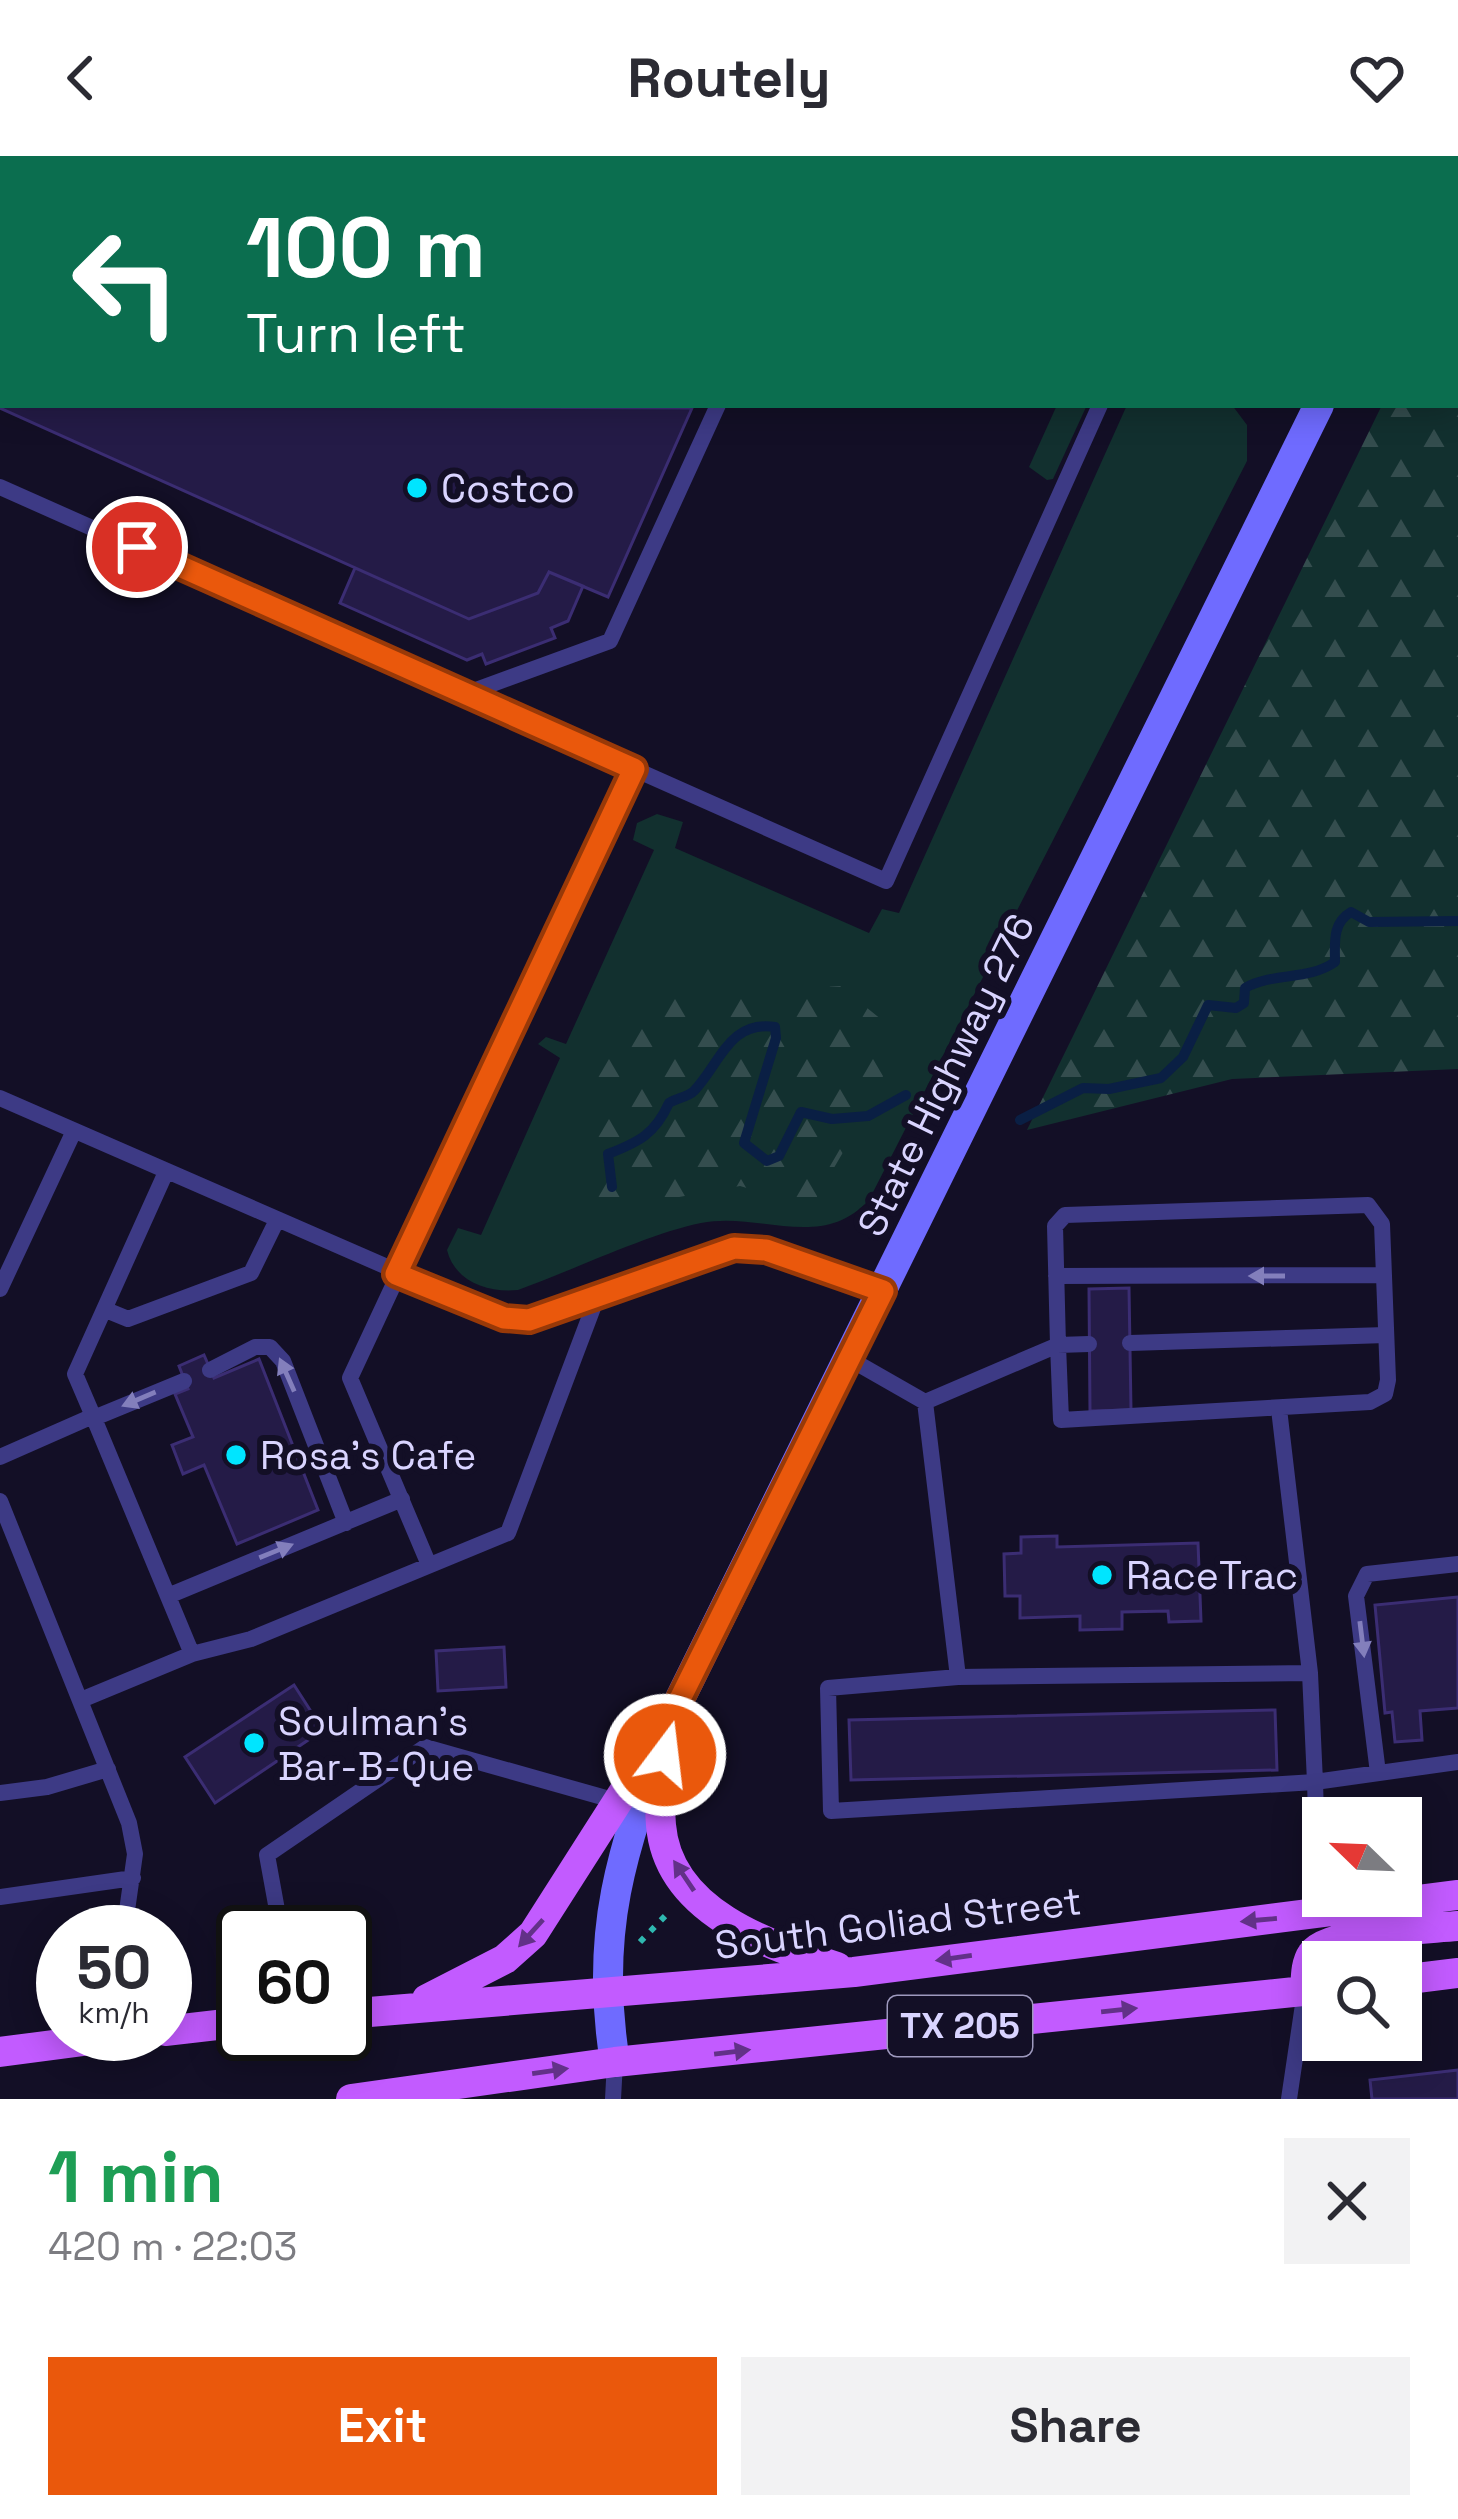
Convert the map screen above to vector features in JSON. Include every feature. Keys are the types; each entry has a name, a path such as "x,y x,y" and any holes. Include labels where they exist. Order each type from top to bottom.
{"main road":[{"path":"404,2009 484,1971 532,1936 626,1804 669,1721"},
{"path":"669,1721 661,1830 678,1873 716,1915 750,1936 854,1972"},
{"name":"South Goliad Street","path":"1422,1899 1458,1894"},
{"name":"South Goliad Street","path":"372,2012 854,1972 1158,1930 1302,1917"},
{"path":"1338,1941 1458,1926"},
{"path":"1422,1977 1458,1973"},
{"name":"TX 205","path":"351,2099 615,2062 1302,1991"},
{"path":"0,2052 36,2047"}],"street":[{"name":"State Highway 276","path":"669,1721 1318,408"},
{"path":"615,2062 604,1993 626,1804"}],"lane":[{"path":"465,694 610,641 717,408"},
{"path":"0,487 886,881 1099,408"},
{"path":"429,1565 350,1378 634,769"},
{"path":"0,1098 504,1318 529,1320 596,1300 734,1248 766,1250 883,1291"},
{"path":"0,1289 74,1131"},
{"path":"166,1172 75,1374 192,1654"},
{"path":"1368,1205 1382,1224 1384,1394 1370,1402 1061,1420 1056,1276 1055,1226 1065,1215 1368,1205"},
{"path":"106,1310 128,1319 250,1273 276,1222"},
{"path":"1056,1276 1384,1275"},
{"path":"81,1700 192,1654 251,1640 508,1533 596,1300"},
{"path":"1130,1343 1386,1335"},
{"path":"925,1402 1058,1346 1089,1345"},
{"path":"210,1370 254,1347 270,1347 283,1361 346,1523"},
{"path":"848,1358 925,1402"},
{"path":"0,1457 184,1381"},
{"path":"925,1402 958,1677"},
{"path":"1279,1409 1310,1673 1315,1797"},
{"path":"168,1596 401,1499"},
{"path":"0,1501 129,1823 134,1878 129,1905"},
{"path":"1378,1773 1356,1596 1367,1574 1458,1564"},
{"path":"1310,1673 958,1677 828,1688 831,1810 1315,1782 1458,1762"},
{"path":"275,1905 267,1855 425,1747 626,1804"},
{"path":"0,1793 47,1787 108,1769"},
{"path":"0,1898 134,1878"},
{"path":"1289,2099 1302,2042"},
{"path":"613,2099 615,2062"}],"green space":[{"path":"1056,408 1086,408 1053,479 1029,467"},
{"path":"1126,408 1234,408 1247,425 1247,461 869,1200 831,1224 723,1221 681,1228 518,1290 484,1287 457,1270 447,1250 458,1228 481,1235 560,1058 538,1044 546,1037 566,1044 654,850 633,840 637,823 657,814 683,822 675,848 869,933 882,909 899,913"},
{"path":"1381,408 1458,408 1458,1069 1232,1079 1027,1130"},
{"path":"840,986 898,1033 876,1096 811,1207 740,1186 585,1214 594,1049 633,1000"}],"building":[{"name":"Costco","path":"0,408 692,408 608,597 549,572 538,593 469,619"},
{"path":"355,568 469,619 538,593 549,572 583,586 568,621 551,628 555,638 486,664 482,654 467,660 340,603"},
{"path":"1129,1288 1131,1410 1090,1411 1089,1289"},
{"name":"Rosa’s Cafe","path":"204,1355 214,1378 259,1359 318,1510 237,1544 204,1465 183,1474 172,1445 193,1437 175,1394 188,1389 179,1366"},
{"name":"RaceTrac","path":"1057,1536 1057,1547 1198,1543 1201,1621 1169,1622 1168,1611 1122,1612 1122,1629 1080,1630 1080,1616 1020,1618 1020,1596 1005,1596 1004,1554 1021,1553 1021,1537"},
{"path":"1458,1597 1458,1708 1420,1711 1422,1740 1395,1742 1392,1712 1385,1713 1375,1605"},
{"path":"504,1647 506,1687 438,1691 436,1651"},
{"name":"Soulman's Bar-B-Que","path":"294,1685 323,1730 215,1803 185,1757"},
{"name":"RaceTrac","path":"1275,1710 1277,1770 851,1780 849,1720"},
{"path":"1458,2070 1458,2099 1372,2099 1370,2080"}],"waterway":[{"path":"1020,1120 1083,1088 1109,1089 1161,1078 1183,1057 1208,1005 1236,1008 1244,1003 1245,988 1335,962 1338,928 1351,912 1369,922 1458,921"},
{"path":"612,1187 608,1154 652,1130 669,1103 694,1091 727,1046 747,1030 775,1027 776,1038 744,1143 767,1161 779,1156 801,1112 832,1119 868,1116 906,1095"}],"place":[{"name":"Costco","path":"417,488"},
{"name":"Rosa’s Cafe","path":"236,1455"},
{"name":"RaceTrac","path":"1102,1575"},
{"name":"Soulman's Bar-B-Que","path":"254,1743"}],"route":[{"path":"137,547 634,769 396,1274 504,1318 529,1320 734,1248 766,1250 883,1291 669,1721 665,1755"}]}
